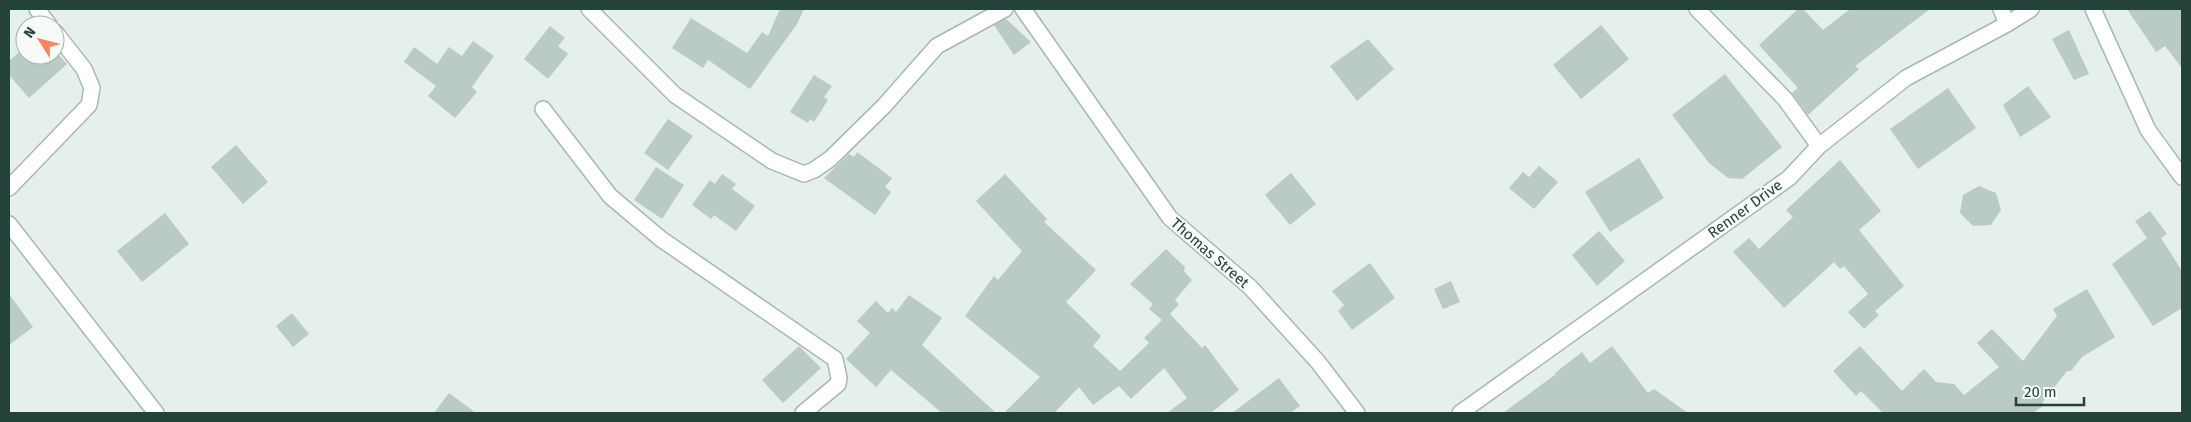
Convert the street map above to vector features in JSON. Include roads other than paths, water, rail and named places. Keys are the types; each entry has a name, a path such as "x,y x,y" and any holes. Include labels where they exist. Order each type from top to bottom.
{"street":[{"path":"589,9 675,95 772,161 804,174 814,170 830,159 884,106 937,46 1005,9"},
{"name":"Thomas Street","path":"1023,9 1170,218 1250,287 1318,362 1358,413"},
{"path":"1697,9 1785,98 1819,146"},
{"path":"2000,9 2007,24"},
{"name":"Renner Drive","path":"1467,411 1788,178 1819,146 1906,78 2007,24 2031,9"},
{"path":"2093,9 2148,130 2182,177"},
{"path":"9,188 89,105 92,88 84,69 65,45"},
{"path":"543,109 610,196 661,239 835,359 839,378 838,384 803,413"},
{"path":"9,224 156,413"}]}
